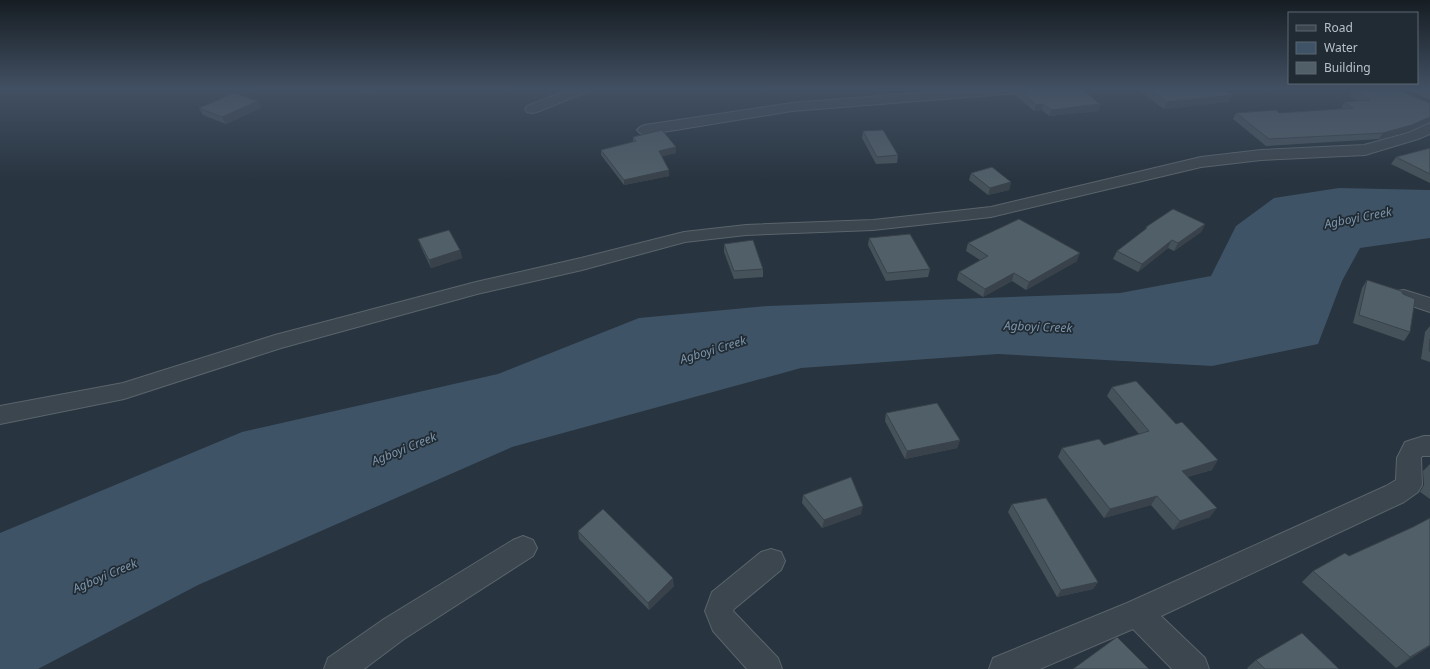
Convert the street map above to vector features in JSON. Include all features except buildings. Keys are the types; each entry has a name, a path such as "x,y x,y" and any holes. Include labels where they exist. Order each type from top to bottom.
{"street":[{"path":"645,130 714,119"},
{"path":"0,415 124,391 275,342 476,288 582,264 684,237 746,230 872,225 991,212 1200,162 1261,156 1365,150 1413,136 1430,128"},
{"path":"1404,296 1430,305"},
{"path":"1004,669 1137,613 1395,494 1409,485 1409,458 1414,449 1430,446"},
{"path":"340,669 394,629 523,548"},
{"path":"767,669 723,621 719,611 722,600 771,561"},
{"path":"1137,613 1194,669"}],"water":[{"name":"Agboyi Creek","path":"1339,188 1430,190 1430,238 1360,248 1342,281 1318,344 1212,366 998,354 801,368 512,447 198,585 38,669 0,669 0,533 242,432 498,374 639,318 768,306 1120,293 1211,276 1236,226 1274,198"}]}
